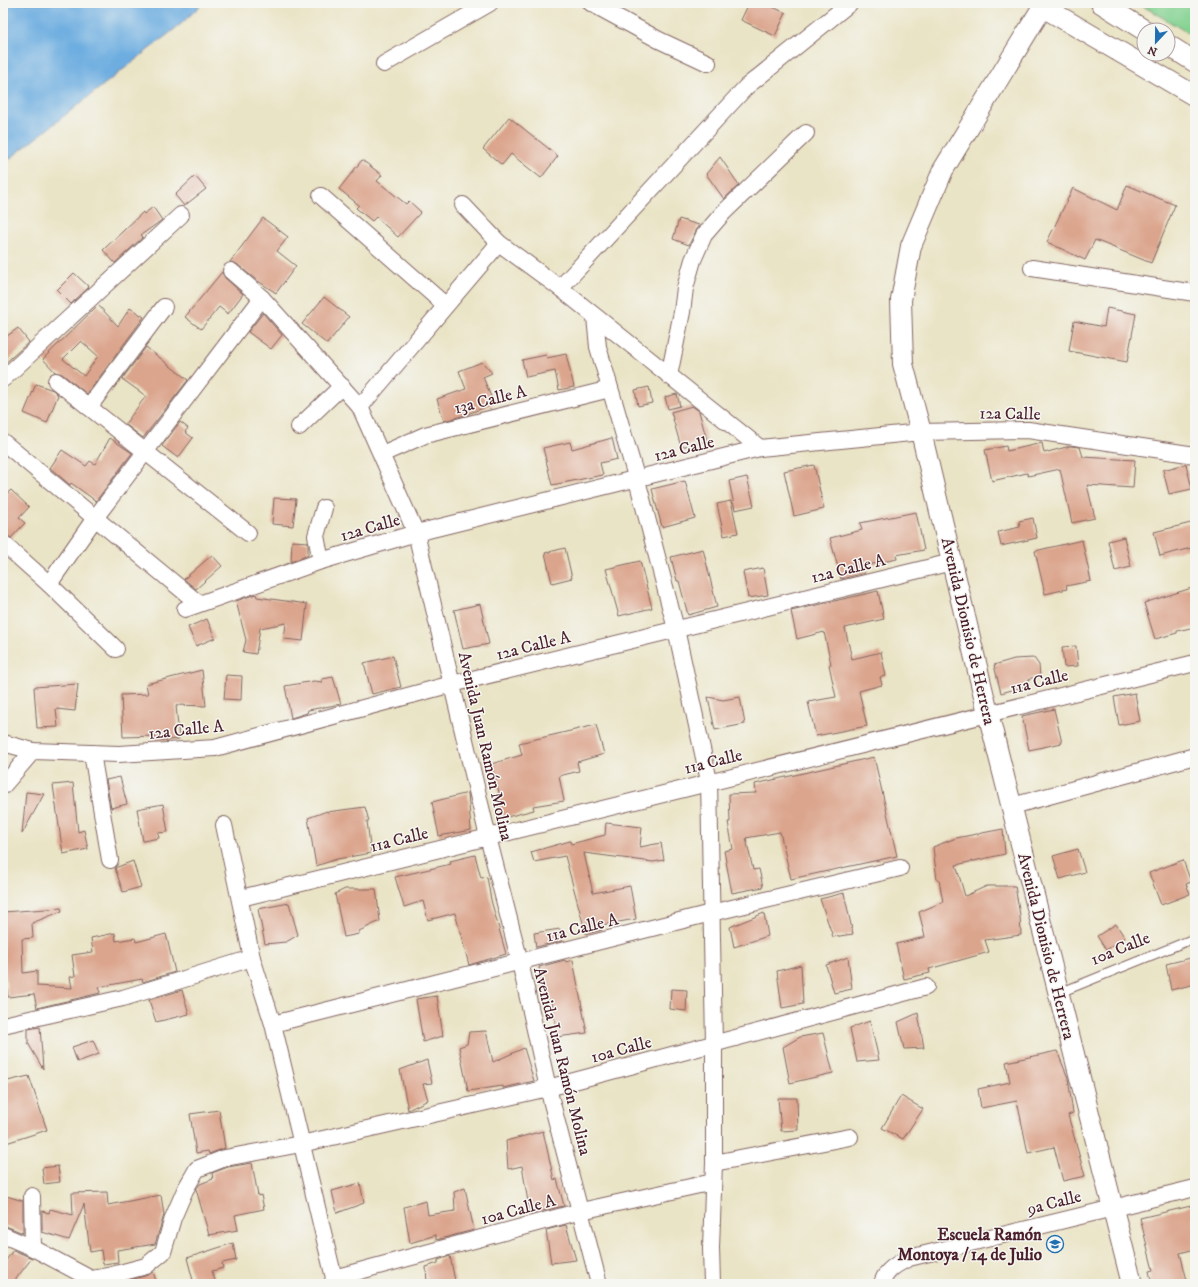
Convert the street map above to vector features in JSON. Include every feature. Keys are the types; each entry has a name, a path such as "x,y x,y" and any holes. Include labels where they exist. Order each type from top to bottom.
{"street":[{"path":"384,64 490,3"},
{"path":"591,3 659,40 708,63"},
{"path":"560,288 746,87 850,3"},
{"path":"1101,3 1136,25"},
{"path":"1041,4 1195,96"},
{"name":"Avenida Dionisio de Herrera","path":"1041,4 943,170 911,246 901,300 902,364 921,432 988,713 1132,1284"},
{"path":"1176,50 1195,62"},
{"path":"669,376 685,288 693,260 704,235 723,213 806,132"},
{"path":"321,196 445,305"},
{"path":"463,205 499,243 560,288 760,448"},
{"path":"3,379 181,215"},
{"path":"360,407 499,243"},
{"path":"1032,268 1195,293"},
{"name":"Avenida Juan Ramón Molina","path":"231,271 262,298 360,407 416,533 488,837 520,962 548,1088 599,1284"},
{"path":"49,584 95,518 262,298"},
{"path":"89,406 164,307"},
{"path":"595,317 598,347 637,480 676,629 709,781 714,1043 714,1163 711,1248 712,1284"},
{"path":"56,381 248,533"},
{"path":"299,427 342,386"},
{"name":"13a Calle A","path":"382,454 425,435 610,389"},
{"name":"12a Calle","path":"95,518 191,606 321,560 416,533 637,480 760,448 921,432 1028,430 1194,458"},
{"path":"3,442 95,518"},
{"path":"321,560 316,536 324,508"},
{"path":"3,543 49,584 116,649"},
{"name":"12a Calle A","path":"3,743 33,752 119,754 215,748 452,684 952,562"},
{"name":"11a Calle","path":"241,898 709,781 1195,663"},
{"path":"3,786 33,752"},
{"path":"92,753 110,860"},
{"path":"1012,806 1195,756"},
{"path":"224,825 241,898 252,958 273,1024 333,1281"},
{"name":"11a Calle A","path":"273,1024 711,913 900,868"},
{"path":"3,1025 123,998 252,958"},
{"name":"10a Calle","path":"3,1235 33,1248 91,1279 146,1266 163,1252 173,1218 185,1190 197,1169 224,1158 301,1144 548,1088 926,987"},
{"path":"714,1163 850,1137"},
{"name":"10a Calle A","path":"333,1281 581,1211 713,1182"},
{"name":"9a Calle","path":"882,1282 893,1266 909,1258 1195,1188"},
{"path":"32,1196 33,1248"}],"lane":[{"name":"10a Calle","path":"1059,993 1195,938"}],"green space":[{"path":"1138,3 1195,3 1195,37 1176,26 1176,22 1170,22"}],"water":[{"path":"3,3 203,3 181,24 3,164"}],"building":[{"path":"749,3 764,3 786,13 775,36 741,20"},
{"path":"509,117 558,156 541,178 511,154 502,165 483,149"},
{"path":"720,157 739,185 724,199 706,174"},
{"path":"362,160 382,175 377,181 406,204 409,201 421,212 398,237 376,217 372,221 356,208 359,205 339,189"},
{"path":"195,176 206,189 184,206 175,195"},
{"path":"1127,185 1175,205 1151,263 1095,240 1085,260 1047,242 1073,188 1117,210"},
{"path":"153,207 162,220 141,235 143,237 115,263 103,250 143,212 144,214"},
{"path":"263,218 288,237 277,251 296,266 276,293 255,279 237,264 230,262"},
{"path":"679,219 699,225 689,245 673,239"},
{"path":"222,272 225,278 243,294 228,314 219,307 201,329 185,317"},
{"path":"74,273 89,287 71,304 57,290"},
{"path":"324,297 349,317 327,344 302,324"},
{"path":"98,305 118,326 130,308 144,317 87,394 62,374 55,372 43,359","holes":["81,341 98,356 84,376 63,359"]},
{"path":"1107,308 1136,314 1127,362 1069,351 1074,321 1104,327"},
{"path":"263,313 282,335 271,349 248,332"},
{"path":"18,328 29,342 3,365 3,339"},
{"path":"146,347 188,380 143,438 125,424 146,396 122,379"},
{"path":"566,354 574,387 559,390 555,371 526,377 522,360 546,355 547,358"},
{"path":"482,362 492,373 483,377 494,404 444,421 437,399 466,389 459,371"},
{"path":"36,384 53,390 58,395 47,423 24,413"},
{"path":"649,387 652,403 638,406 635,390"},
{"path":"677,394 680,406 668,409 665,397"},
{"path":"692,406 699,411 707,441 681,447 671,412"},
{"path":"180,422 188,428 185,432 193,438 178,458 162,446"},
{"path":"110,438 132,453 96,501 71,483 70,485 50,468 62,450 86,466 90,461 95,464"},
{"path":"612,438 617,459 600,463 603,475 552,485 543,448 570,442 572,449"},
{"path":"1042,443 1044,453 1070,446 1080,447 1083,457 1135,460 1133,488 1087,485 1095,518 1072,523 1060,469 1028,476 1027,473 992,481 985,450 1006,446 1007,451"},
{"path":"1186,464 1192,489 1169,494 1163,470"},
{"path":"814,465 824,509 794,516 784,471"},
{"path":"747,477 754,506 735,510 729,481"},
{"path":"685,481 695,518 662,527 652,489"},
{"path":"11,490 29,507 19,518 25,523 11,538 3,534 3,497"},
{"path":"274,498 296,499 293,526 272,524"},
{"path":"731,501 738,533 724,536 717,504"},
{"path":"916,512 924,550 896,555 897,559 863,566 865,573 841,579 830,538 862,530 860,523"},
{"path":"1033,518 1037,538 1001,546 998,532 1020,527 1019,521"},
{"path":"1195,522 1195,547 1160,556 1154,532"},
{"path":"1124,537 1131,567 1115,571 1108,541"},
{"path":"1082,540 1091,581 1066,586 1067,589 1045,594 1035,551"},
{"path":"292,541 308,542 308,555 291,562"},
{"path":"565,548 572,578 552,583 545,553"},
{"path":"703,549 717,607 688,615 671,557"},
{"path":"212,555 222,566 196,589 184,579"},
{"path":"640,561 652,608 619,616 606,569"},
{"path":"763,568 768,595 748,598 743,572"},
{"path":"1195,587 1195,627 1177,631 1177,633 1155,639 1144,603"},
{"path":"878,591 884,619 845,628 852,659 881,652 886,676 880,677 882,685 859,691 867,726 816,736 808,702 836,697 829,665 831,664 824,632 797,639 791,611"},
{"path":"256,594 257,597 307,604 303,641 284,639 286,623 260,628 256,654 243,652 246,640 236,601"},
{"path":"480,604 489,644 463,649 454,610"},
{"path":"207,619 215,638 196,646 188,627"},
{"path":"1076,646 1078,666 1064,667 1062,647"},
{"path":"393,656 401,687 372,694 364,663"},
{"path":"1034,658 1039,665 1040,677 1031,678 1023,687 1001,693 994,665 1014,659"},
{"path":"202,670 206,706 176,705 179,739 156,741 155,736 123,737 121,695 148,694 146,684"},
{"path":"226,675 242,676 241,700 224,699"},
{"path":"333,677 341,704 308,710 307,713 291,718 285,686 314,681 322,682 322,679"},
{"path":"78,684 75,711 56,709 58,727 37,728 34,687"},
{"path":"1135,693 1140,721 1119,725 1114,697"},
{"path":"708,697 723,700 740,697 745,724 715,730"},
{"path":"1054,709 1062,743 1029,750 1022,716"},
{"path":"596,725 604,754 577,762 579,771 559,776 564,801 533,806 534,810 503,818 497,797 500,796 491,764 522,755 519,743"},
{"path":"874,757 897,856 791,879 780,832 746,838 753,870 759,869 763,887 732,893 724,851 733,849 728,822 730,822 729,794 756,793 755,784"},
{"path":"120,777 127,804 111,808 106,780"},
{"path":"73,783 78,832 84,830 88,849 63,854 53,785"},
{"path":"26,792 44,794 22,834"},
{"path":"468,793 471,830 439,836 432,802"},
{"path":"163,804 168,832 158,833 159,838 143,841 137,809"},
{"path":"365,807 369,821 367,821 371,853 337,859 316,866 308,818 327,811"},
{"path":"606,823 642,827 640,847 661,843 664,860 653,862 584,853 593,893 630,886 636,919 601,925 602,930 586,934 565,856 534,862 531,852 570,841 571,844 605,835"},
{"path":"1003,829 1005,854 956,865 965,896 987,886 1015,886 1020,915 1021,935 985,940 989,952 929,969 930,973 904,979 896,944 925,937 919,912 943,902 939,880 937,880 933,847 956,838"},
{"path":"1078,849 1085,872 1060,879 1053,856"},
{"path":"475,855 481,878 487,877 491,900 506,954 469,965 455,913 428,920 423,901 404,907 395,877 451,864 450,861"},
{"path":"1183,860 1191,882 1186,884 1190,894 1161,905 1149,873"},
{"path":"133,861 141,887 123,892 115,868"},
{"path":"345,889 376,889 380,921 359,931 359,934 344,937 335,894"},
{"path":"844,893 853,934 833,937 820,899"},
{"path":"289,903 298,935 286,942 265,944 258,909"},
{"path":"61,908 62,911 32,923 33,938 22,939 23,973 37,971 37,986 72,988 70,977 75,976 72,955 93,952 91,938 115,933 116,941 135,938 136,942 166,934 175,972 143,982 142,979 99,987 100,993 37,1008 34,994 8,997 3,958 3,912"},
{"path":"764,913 768,936 734,947 730,927"},
{"path":"1116,924 1125,938 1106,950 1097,936"},
{"path":"560,929 562,941 536,947 534,933"},
{"path":"848,957 852,989 834,993 826,965"},
{"path":"1195,957 1195,984 1171,990 1166,964"},
{"path":"565,960 566,962 573,960 587,1033 557,1037 552,1000 546,1001 539,967"},
{"path":"801,965 803,1004 782,1008 777,971"},
{"path":"671,989 687,990 686,1011 670,1009"},
{"path":"182,990 189,1014 156,1022 149,1000"},
{"path":"437,996 443,1036 423,1042 416,999"},
{"path":"918,1013 924,1048 904,1049 898,1022"},
{"path":"870,1021 879,1060 857,1062 850,1028"},
{"path":"40,1027 43,1069 28,1043 28,1029"},
{"path":"486,1031 493,1062 524,1048 534,1081 503,1088 503,1086 468,1091 459,1047 467,1044 469,1032"},
{"path":"823,1033 833,1073 790,1083 783,1047 800,1037"},
{"path":"93,1040 99,1054 77,1062 72,1047"},
{"path":"1057,1051 1068,1078 1073,1113 1068,1115 1085,1176 1063,1181 1054,1147 1028,1153 1017,1101 981,1108 978,1089 1010,1082 1006,1062"},
{"path":"427,1060 432,1083 423,1084 428,1100 408,1110 400,1070"},
{"path":"29,1076 47,1130 3,1144 3,1082"},
{"path":"901,1096 923,1109 903,1139 882,1128"},
{"path":"778,1098 797,1098 798,1130 781,1131"},
{"path":"219,1110 225,1148 209,1154 208,1151 196,1153 190,1114"},
{"path":"543,1131 554,1180 557,1179 564,1206 530,1214 522,1166 508,1169 506,1141"},
{"path":"252,1163 258,1196 261,1195 264,1209 235,1215 238,1230 209,1235 196,1189 200,1184 213,1179 212,1173 228,1167"},
{"path":"58,1166 60,1182 44,1184 42,1168"},
{"path":"360,1183 364,1203 337,1213 332,1191"},
{"path":"465,1188 474,1230 436,1240 436,1235 410,1243 404,1207 426,1201 428,1215 455,1211 454,1192"},
{"path":"107,1192 108,1205 161,1195 164,1215 155,1244 117,1250 118,1262 103,1264 101,1250 90,1252 84,1204 69,1240 42,1232 42,1211 49,1213 50,1209 73,1215 72,1193"},
{"path":"3,1195 23,1201 23,1233 3,1225"},
{"path":"1195,1205 1195,1249 1180,1253 1188,1284 1152,1284 1149,1271 1153,1270 1140,1218"},
{"path":"566,1225 576,1260 551,1263 546,1230"},
{"path":"233,1243 236,1260 222,1263 223,1268 212,1271 216,1284 194,1284 187,1258"},
{"path":"13,1250 32,1258 12,1284 3,1284 3,1265"},
{"path":"450,1256 455,1281 427,1283 426,1267 438,1263 438,1260"},
{"path":"153,1272 157,1284 116,1284 148,1275"}],"place":[{"name":"Escuela Ramón Montoya / 14 de Julio","path":"1055,1244"}]}
